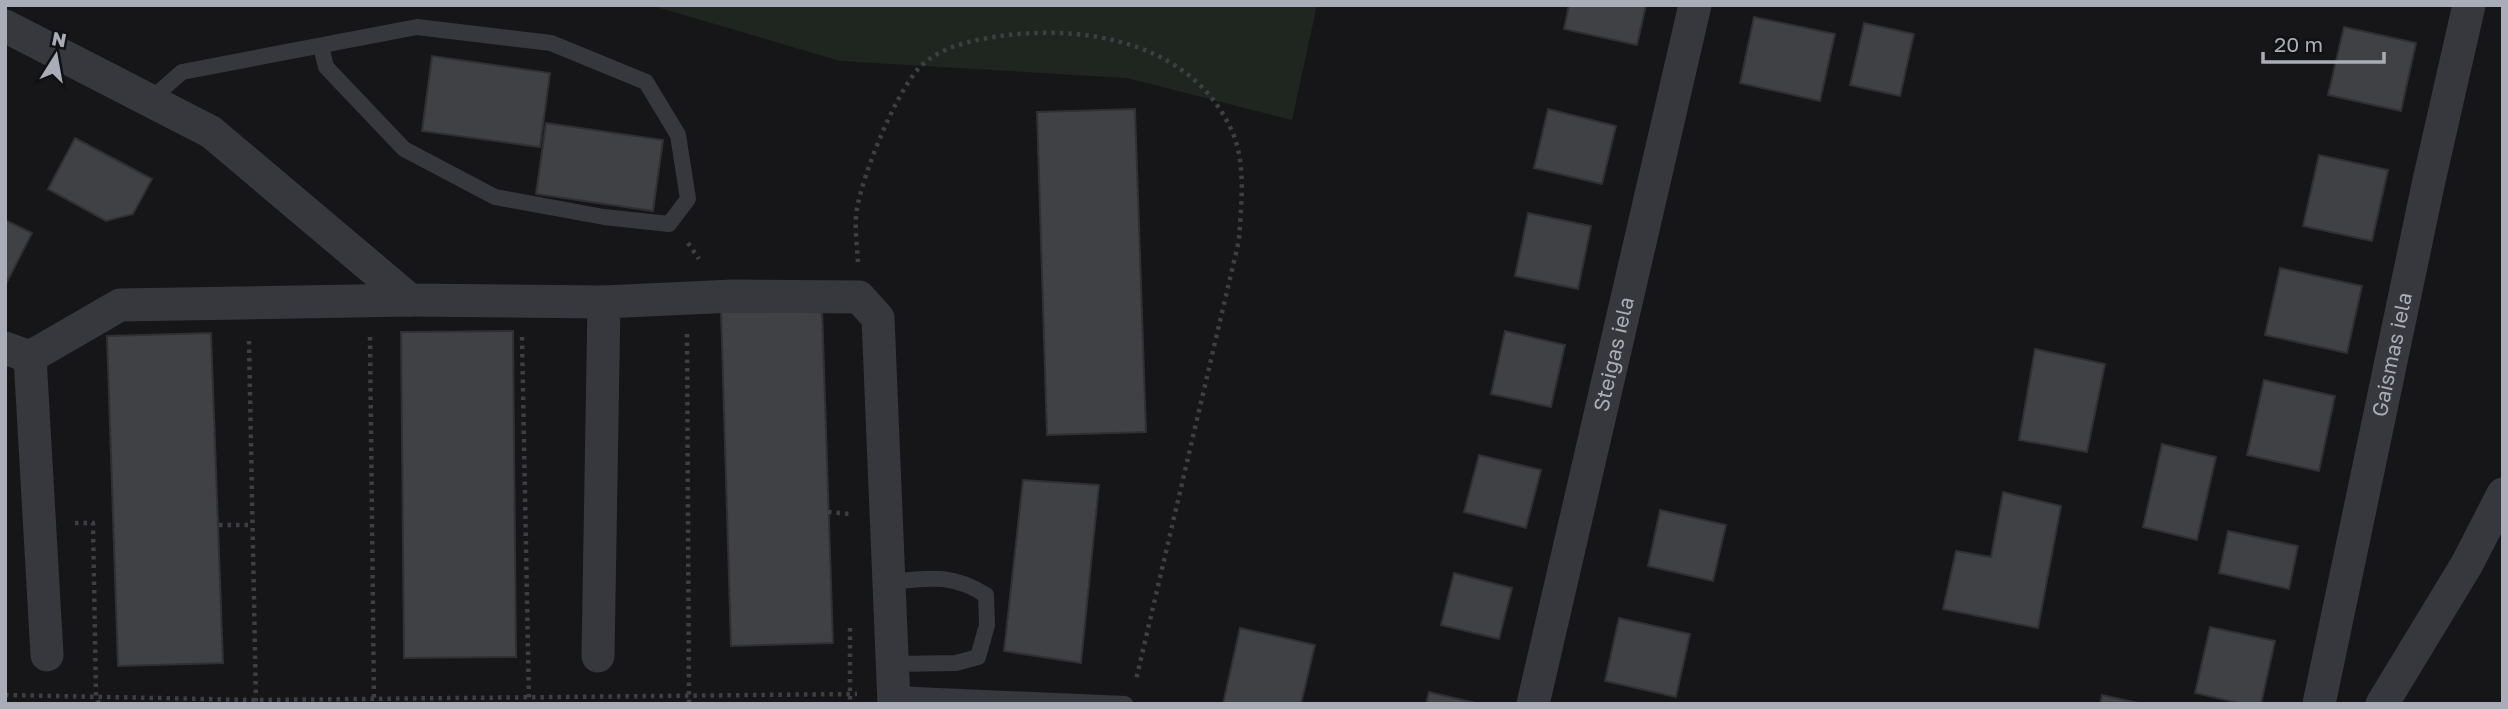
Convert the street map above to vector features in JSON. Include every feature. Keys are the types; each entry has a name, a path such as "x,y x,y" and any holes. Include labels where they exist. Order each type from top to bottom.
{"street":[{"name":"Steigas iela","path":"1533,704 1695,5"},
{"name":"Gaismas iela","path":"2319,704 2428,185 2469,5"},
{"path":"8,34 211,132 410,300"},
{"path":"47,655 39,523 18,352 120,304 410,300 604,302 733,296 859,298 878,318 893,687"},
{"path":"598,656 604,302"},
{"path":"2382,704 2468,564 2503,494"}],"lane":[{"path":"149,101 183,72 417,27 551,43 646,82 678,135 688,199 669,224 495,197 404,149 326,67 321,46"},
{"path":"890,582 939,577 964,581 986,595 987,625 978,657 893,687"},
{"path":"893,687 1129,698"}],"path":[{"path":"859,298 856,209 886,123 920,66 953,46 1015,34 1095,34 1160,56 1187,74 1211,98 1231,130 1238,152 1242,186 1239,240 1129,698"},
{"path":"679,212 682,235 700,261 733,296"},
{"path":"686,298 689,704"},
{"path":"370,301 375,702"},
{"path":"486,301 522,334 529,701"},
{"path":"248,303 256,702"},
{"path":"39,523 93,523 96,696 99,704"},
{"path":"219,525 252,525"},
{"path":"5,695 256,702 529,701 893,687"}],"shaded area":[{"path":"650,5 1317,5 1292,120 1127,78 840,61"}],"building":[{"path":"1569,5 1646,5 1637,45 1564,29"},
{"path":"1754,17 1835,34 1820,101 1740,83"},
{"path":"1864,23 1914,34 1900,96 1850,85"},
{"path":"2344,27 2416,43 2401,111 2328,95"},
{"path":"432,56 550,73 540,147 422,131"},
{"path":"1135,109 1146,432 1047,435 1037,112"},
{"path":"1548,109 1616,126 1602,184 1534,168"},
{"path":"546,123 663,140 653,211 536,194"},
{"path":"75,138 152,179 133,214 106,221 48,189"},
{"path":"2319,155 2388,170 2372,241 2303,226"},
{"path":"1528,213 1591,226 1578,289 1515,276"},
{"path":"5,220 32,233 5,286"},
{"path":"2280,268 2362,286 2347,353 2265,335"},
{"path":"822,308 833,643 731,646 721,311"},
{"path":"513,331 516,657 404,658 401,332"},
{"path":"1505,331 1565,345 1551,407 1491,394"},
{"path":"211,333 223,663 118,666 107,336"},
{"path":"2035,349 2105,364 2087,452 2019,440"},
{"path":"2264,380 2335,396 2319,471 2247,455"},
{"path":"2162,444 2216,457 2197,540 2143,527"},
{"path":"1479,455 1541,470 1526,528 1464,512"},
{"path":"1023,480 1099,485 1081,663 1004,651"},
{"path":"2003,492 2061,506 2038,628 1943,609 1956,551 1991,557"},
{"path":"1660,510 1726,525 1713,581 1648,566"},
{"path":"2228,531 2298,546 2289,589 2219,573"},
{"path":"1454,573 1512,588 1499,639 1441,625"},
{"path":"1619,618 1690,634 1676,697 1605,681"},
{"path":"2210,627 2275,641 2261,704 2243,704 2195,693"},
{"path":"1240,628 1315,645 1301,704 1223,704"},
{"path":"1429,692 1480,704 1426,704"},
{"path":"2102,695 2143,704 2100,704"}]}
